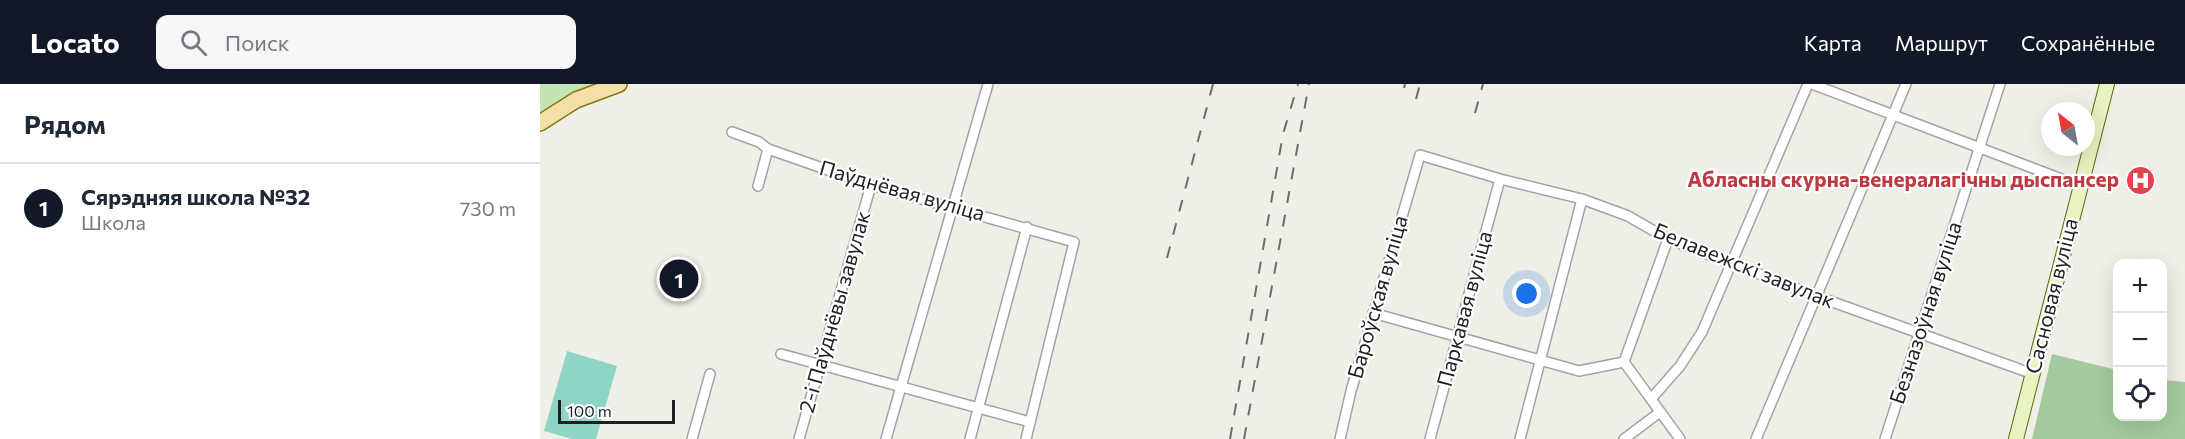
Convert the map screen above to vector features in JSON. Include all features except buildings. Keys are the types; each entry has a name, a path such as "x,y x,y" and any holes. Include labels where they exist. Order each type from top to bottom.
{"main road":[{"path":"540,123 576,100 619,84"},
{"name":"Сасновая вуліца","path":"2016,439 2107,84"}],"street":[{"path":"886,439 988,84"},
{"path":"1651,399 1680,366 1701,332 1810,84 2080,186"},
{"path":"1756,439 1906,84"},
{"name":"Безназоўная вуліца","path":"1885,439 1921,334 2000,84"},
{"name":"Паўднёвая вуліца","path":"732,132 759,142 768,149 871,185 1074,242 1030,422"},
{"path":"758,186 768,149"},
{"name":"Белавежскі завулак","path":"1420,156 1582,199 1628,216 1668,239 1816,296 2033,374"},
{"name":"Бароўская вуліца","path":"1340,439 1373,313 1420,156"},
{"name":"Паркавая вуліца","path":"1430,439 1500,179"},
{"name":"2-і Паўднёвы завулак","path":"799,439 871,185"},
{"path":"1520,439 1539,358 1582,199"},
{"path":"970,439 1027,227"},
{"path":"1624,362 1668,239"},
{"path":"1373,313 1579,371 1624,362"},
{"path":"781,354 1030,422 1026,439"},
{"path":"1624,362 1680,439"},
{"path":"692,439 710,374"},
{"path":"1624,439 1660,412"}],"green space":[{"path":"540,84 603,84 575,95 540,114"},
{"path":"2052,354 2113,369 2113,421 2167,421 2167,380 2185,382 2185,439 2032,439"}],"shaded area":[{"path":"567,351 617,366 596,439 572,439 544,431"}],"railway":[{"path":"1167,258 1213,84"},
{"path":"1230,439 1283,134 1298,84"},
{"path":"1244,439 1309,84"},
{"path":"1404,88 1405,84"},
{"path":"1416,99 1420,84"},
{"path":"1475,113 1483,84"}],"place":[{"name":"Абласны скурна-венералагічны дыспансер","path":"2140,180"},
{"name":"Сярэдняя школа №32","path":"679,279"}]}
